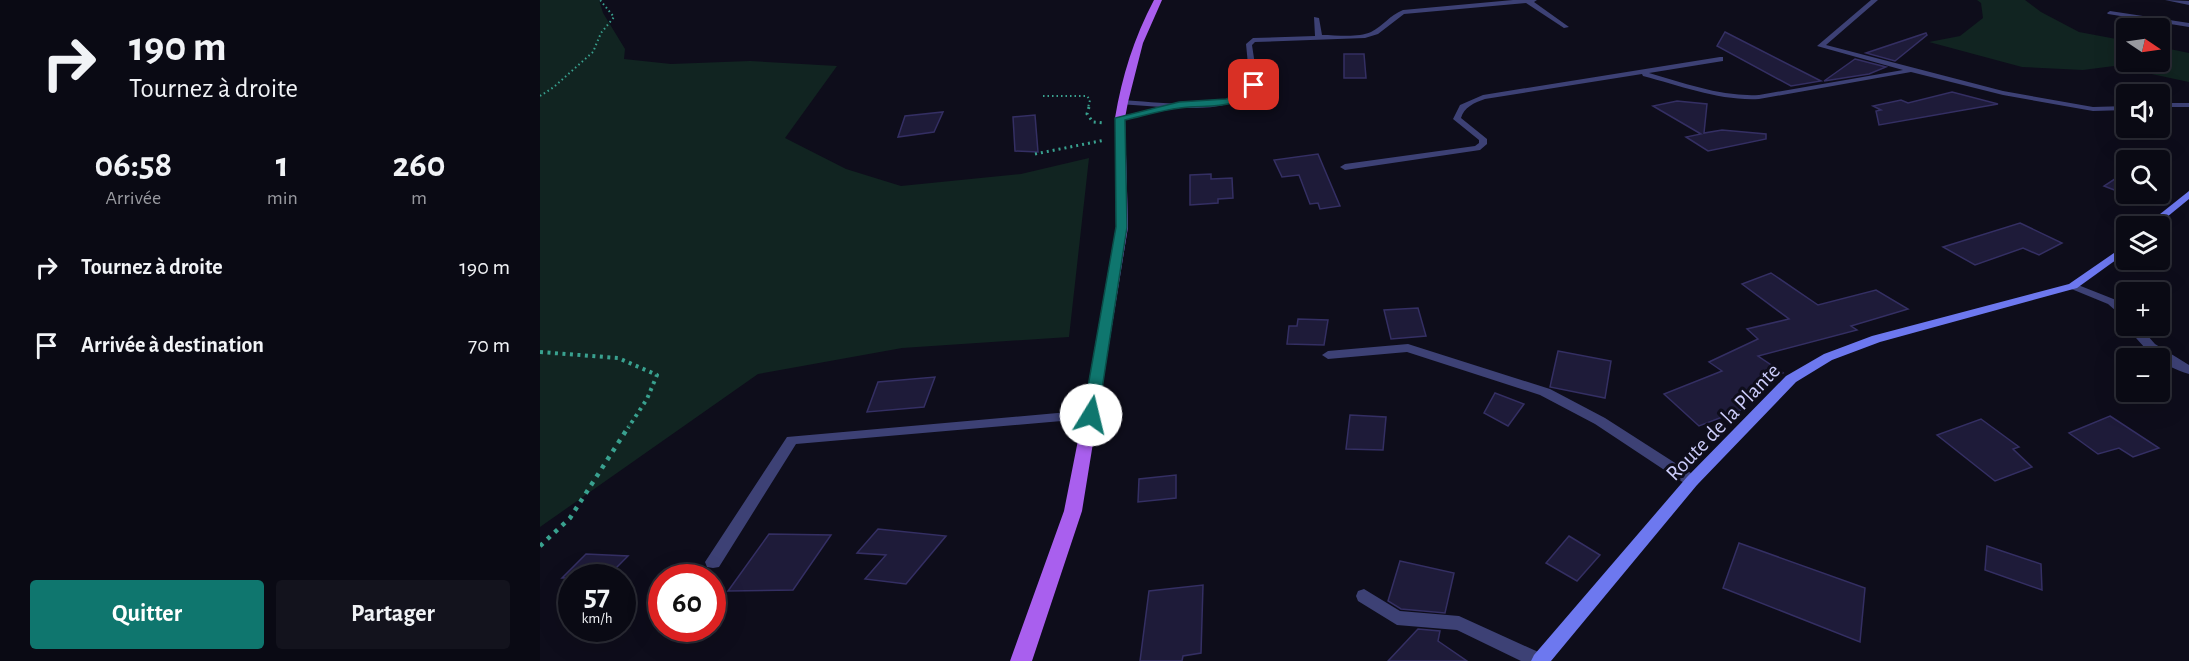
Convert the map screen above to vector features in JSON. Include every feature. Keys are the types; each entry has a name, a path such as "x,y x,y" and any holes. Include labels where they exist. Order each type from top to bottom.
{"main road":[{"path":"1021,661 1072,511 1091,415 1122,227 1120,126 1122,102 1141,30 1158,0"},
{"path":"2162,216 2188,195"},
{"name":"Route de la Plante","path":"1539,661 1692,481 1791,379 1828,357 1876,339 2073,285 2116,254"}],"street":[{"path":"1122,102 1179,105 1227,102 1248,93 1254,85 1248,45 1253,39 1372,35 1379,32 1394,16 1403,12 1479,3 1534,0"},
{"path":"1875,0 1821,46 2003,93 2092,109 2116,108"},
{"path":"2168,0 2189,3"},
{"path":"1528,1 1566,27"},
{"path":"2110,14 2189,25"},
{"path":"1316,18 1319,37"},
{"path":"1345,167 1477,148 1483,144 1483,139 1457,119 1458,111 1463,106 1483,97 1720,59"},
{"path":"1636,73 1740,98 1759,97 1912,70"},
{"path":"1120,126 1179,105"},
{"path":"2170,105 2189,105"},
{"path":"2073,285 2116,305"},
{"path":"2139,336 2156,352 2189,370"},
{"path":"1328,355 1408,348 1545,392 1600,421 1692,481"},
{"path":"713,562 792,440 1091,415"},
{"path":"1364,596 1398,618 1459,623 1496,638 1539,661"}],"path":[{"path":"540,96 554,87 578,63 593,52 601,33 614,17 600,0"},
{"path":"1043,96 1087,96 1090,100 1087,114 1094,122 1120,126"},
{"path":"1035,154 1083,146 1120,126"},
{"path":"540,352 618,358 657,375 647,399 570,518 540,546"}],"green space":[{"path":"540,0 599,0 603,13 625,49 624,59 671,64 750,61 837,66 785,138 846,169 901,186 1021,174 1089,158 1069,337 902,348 758,374 540,527"},
{"path":"1977,0 2025,0 2041,12 2079,32 2116,39 2116,66 2083,70 2022,67 1929,42 1960,36 1983,18 1981,3"},
{"path":"2170,49 2189,53 2189,82 2142,72 2170,72"}],"building":[{"path":"1725,32 1821,81 1791,86 1717,46"},
{"path":"1926,33 1927,35 1895,61 1866,53"},
{"path":"1344,54 1364,54 1366,78 1344,78"},
{"path":"1855,59 1886,67 1869,74 1824,81"},
{"path":"1952,92 1998,104 1879,125 1876,111 1881,110 1873,106 1901,100 1908,103"},
{"path":"1677,101 1707,104 1704,133 1722,130 1766,134 1766,139 1708,151 1686,137 1701,134 1653,106"},
{"path":"943,112 934,132 898,137 905,116"},
{"path":"1035,115 1038,152 1015,151 1013,117"},
{"path":"1318,154 1340,206 1320,209 1318,203 1310,204 1299,175 1282,177 1274,160"},
{"path":"1211,174 1211,179 1232,178 1233,198 1218,199 1218,203 1190,205 1190,175"},
{"path":"2116,178 2116,191 2104,186"},
{"path":"2020,223 2062,243 2039,255 2023,248 1975,265 1943,247"},
{"path":"1771,273 1818,305 1876,290 1908,309 1851,326 1857,330 1758,356 1783,373 1733,398 1746,408 1699,426 1664,394 1722,371 1709,362 1758,339 1747,329 1789,319 1742,284"},
{"path":"1418,308 1426,336 1391,339 1384,310"},
{"path":"1298,319 1328,320 1324,345 1287,344 1289,326 1297,326"},
{"path":"1558,351 1611,361 1605,398 1550,387"},
{"path":"935,377 924,407 867,412 878,382"},
{"path":"1495,393 1524,404 1508,426 1484,413"},
{"path":"1350,415 1386,417 1383,450 1346,449"},
{"path":"2110,416 2159,448 2133,457 2119,448 2098,454 2069,433"},
{"path":"1981,419 2019,447 2013,449 2032,467 1995,481 1937,435"},
{"path":"1176,475 1176,498 1138,502 1139,479"},
{"path":"878,529 946,536 906,584 865,579 886,555 857,553"},
{"path":"769,534 831,535 793,590 728,591"},
{"path":"1569,536 1600,555 1577,581 1546,563"},
{"path":"1739,543 1865,588 1860,642 1723,588"},
{"path":"1987,546 2041,564 2042,590 1985,570"},
{"path":"586,554 628,556 620,564 576,564"},
{"path":"1400,561 1454,573 1445,613 1401,609 1388,601"},
{"path":"1203,585 1201,653 1183,656 1182,661 1140,661 1149,591"},
{"path":"1418,629 1440,631 1438,641 1467,661 1388,661"}],"route":[{"path":"1091,415 1122,227 1120,118 1179,105 1227,102 1242,97 1254,85"}]}
